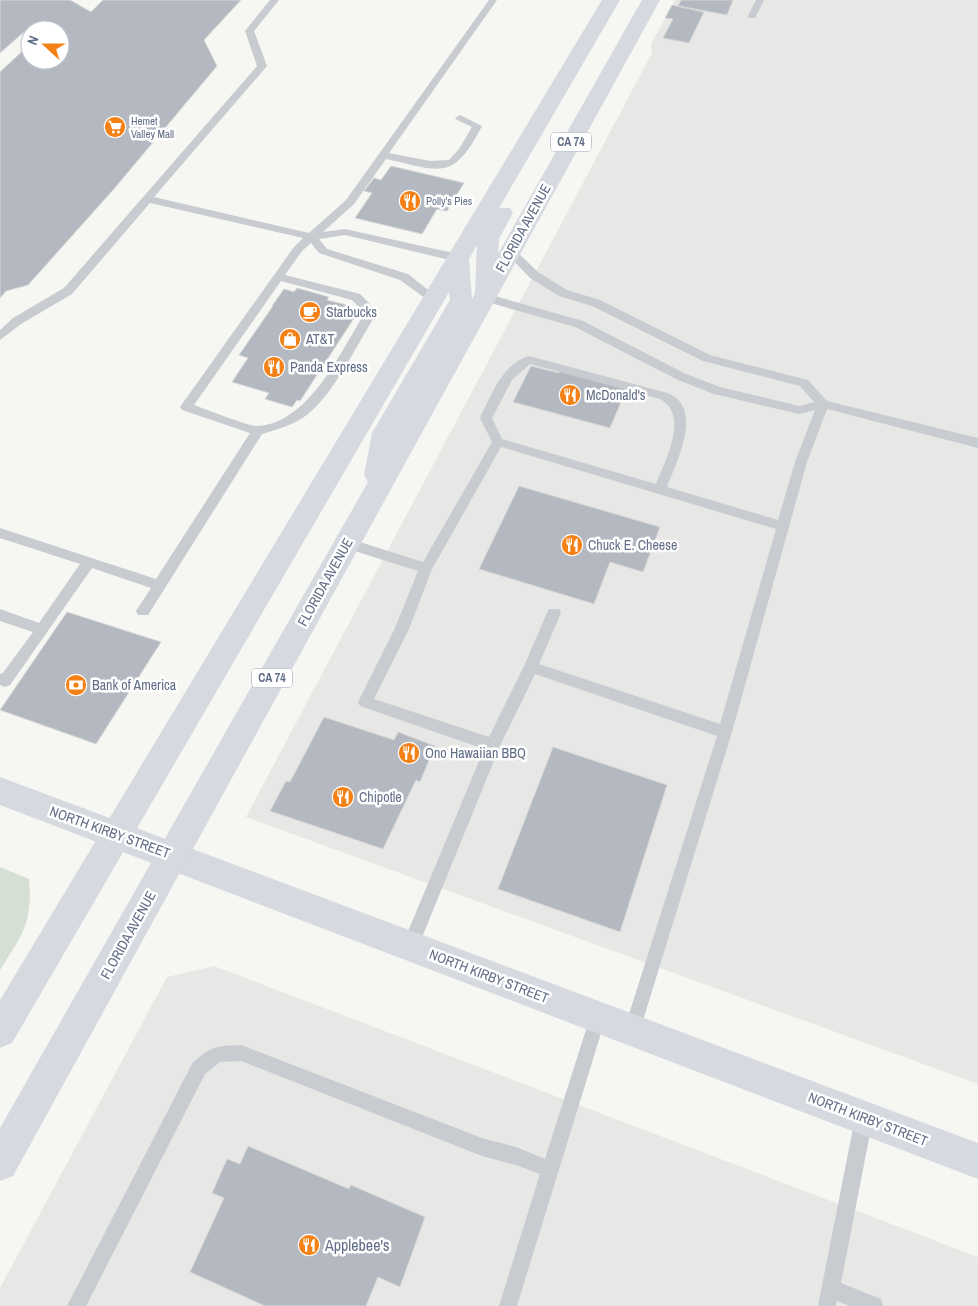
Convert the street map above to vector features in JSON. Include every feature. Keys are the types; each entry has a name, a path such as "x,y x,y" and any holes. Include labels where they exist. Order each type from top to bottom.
{"main road":[{"path":"0,1031 611,0"},
{"name":"FLORIDA AVENUE","path":"0,1163 651,0"},
{"path":"484,297 488,239 561,114 563,97 559,88"},
{"path":"370,501 384,433 461,300 458,258"},
{"name":"NORTH KIRBY STREET","path":"0,791 978,1161"}],"lane":[{"path":"0,336 17,321 68,291 262,66 252,46 249,31 275,0"},
{"path":"258,431 186,407 298,249 350,202 492,0"},
{"path":"752,16 760,0"},
{"path":"383,155 439,166 452,164 464,150 477,126 460,118"},
{"path":"148,198 312,237 345,232 458,258"},
{"path":"312,237 323,251 404,277 433,300"},
{"path":"510,251 534,275 564,293 596,302 708,358 804,383 823,404"},
{"path":"143,611 258,431 304,411 317,396 369,316 365,306 356,298 278,276"},
{"path":"484,297 579,324 682,378 718,391 799,410 823,404 978,444"},
{"path":"660,490 682,425 675,403 664,396 529,360 518,364 511,371 486,418 498,442 660,490 782,526"},
{"path":"632,1030 725,732 801,462 823,404"},
{"path":"494,745 365,702 402,629 426,568 498,442"},
{"path":"0,533 159,585"},
{"path":"347,543 426,568"},
{"path":"0,680 5,681 89,562"},
{"path":"410,946 494,745 554,613"},
{"path":"0,615 42,630"},
{"path":"530,668 725,732"},
{"path":"508,1306 598,1017"},
{"path":"76,1306 199,1068 217,1054 242,1053 482,1147 516,1156 551,1170"},
{"path":"864,1118 829,1297 874,1306"}],"shaded area":[{"path":"675,0 978,0 978,1084 246,817 652,53 651,44"},
{"path":"0,867 29,879 30,894 24,928 0,970"},
{"path":"214,966 978,1257 978,1306 0,1306 0,1288 167,977"}],"building":[{"path":"0,0 70,0 91,12 103,0 241,0 204,40 217,66 113,190 28,285 6,291 0,298 0,72 20,53 20,70 70,70 70,20 20,20 20,35 0,53"},
{"path":"681,0 733,0 727,15 678,6"},
{"path":"672,5 704,12 689,43 663,38 673,19 665,18"},
{"name":"Polly's Pies","path":"391,166 464,183 447,211 437,209 422,234 355,218 372,193 364,191 374,178 381,180"},
{"path":"297,288 329,297 327,300 351,306 350,310 358,312 300,401 297,400 292,407 265,399 269,393 232,382 248,358 239,355 272,306 284,289 294,292"},
{"name":"McDonald's","path":"531,366 559,373 560,370 627,388 610,428 513,402"},
{"name":"Chuck E. Cheese","path":"519,486 660,527 643,572 610,562 594,604 479,569"},
{"name":"Bank of America","path":"67,612 161,642 96,744 0,710"},
{"name":"Chipotle","path":"324,717 394,740 398,732 435,746 420,782 416,780 383,849 270,811 286,781 290,782"},
{"path":"553,747 667,785 620,932 498,889"},
{"name":"Applebee's","path":"248,1146 349,1189 351,1185 425,1217 400,1287 378,1277 366,1306 265,1306 190,1272 224,1198 212,1193 227,1159 240,1164"}],"place":[{"name":"Hemet Valley Mall","path":"115,127"},
{"name":"Polly's Pies","path":"410,201"},
{"name":"Starbucks","path":"310,312"},
{"name":"AT&T","path":"290,339"},
{"name":"Panda Express","path":"274,367"},
{"name":"McDonald's","path":"570,395"},
{"name":"Chuck E. Cheese","path":"572,545"},
{"name":"Bank of America","path":"76,685"},
{"name":"Ono Hawaiian BBQ","path":"409,753"},
{"name":"Chipotle","path":"343,797"},
{"name":"Applebee's","path":"309,1245"}]}
